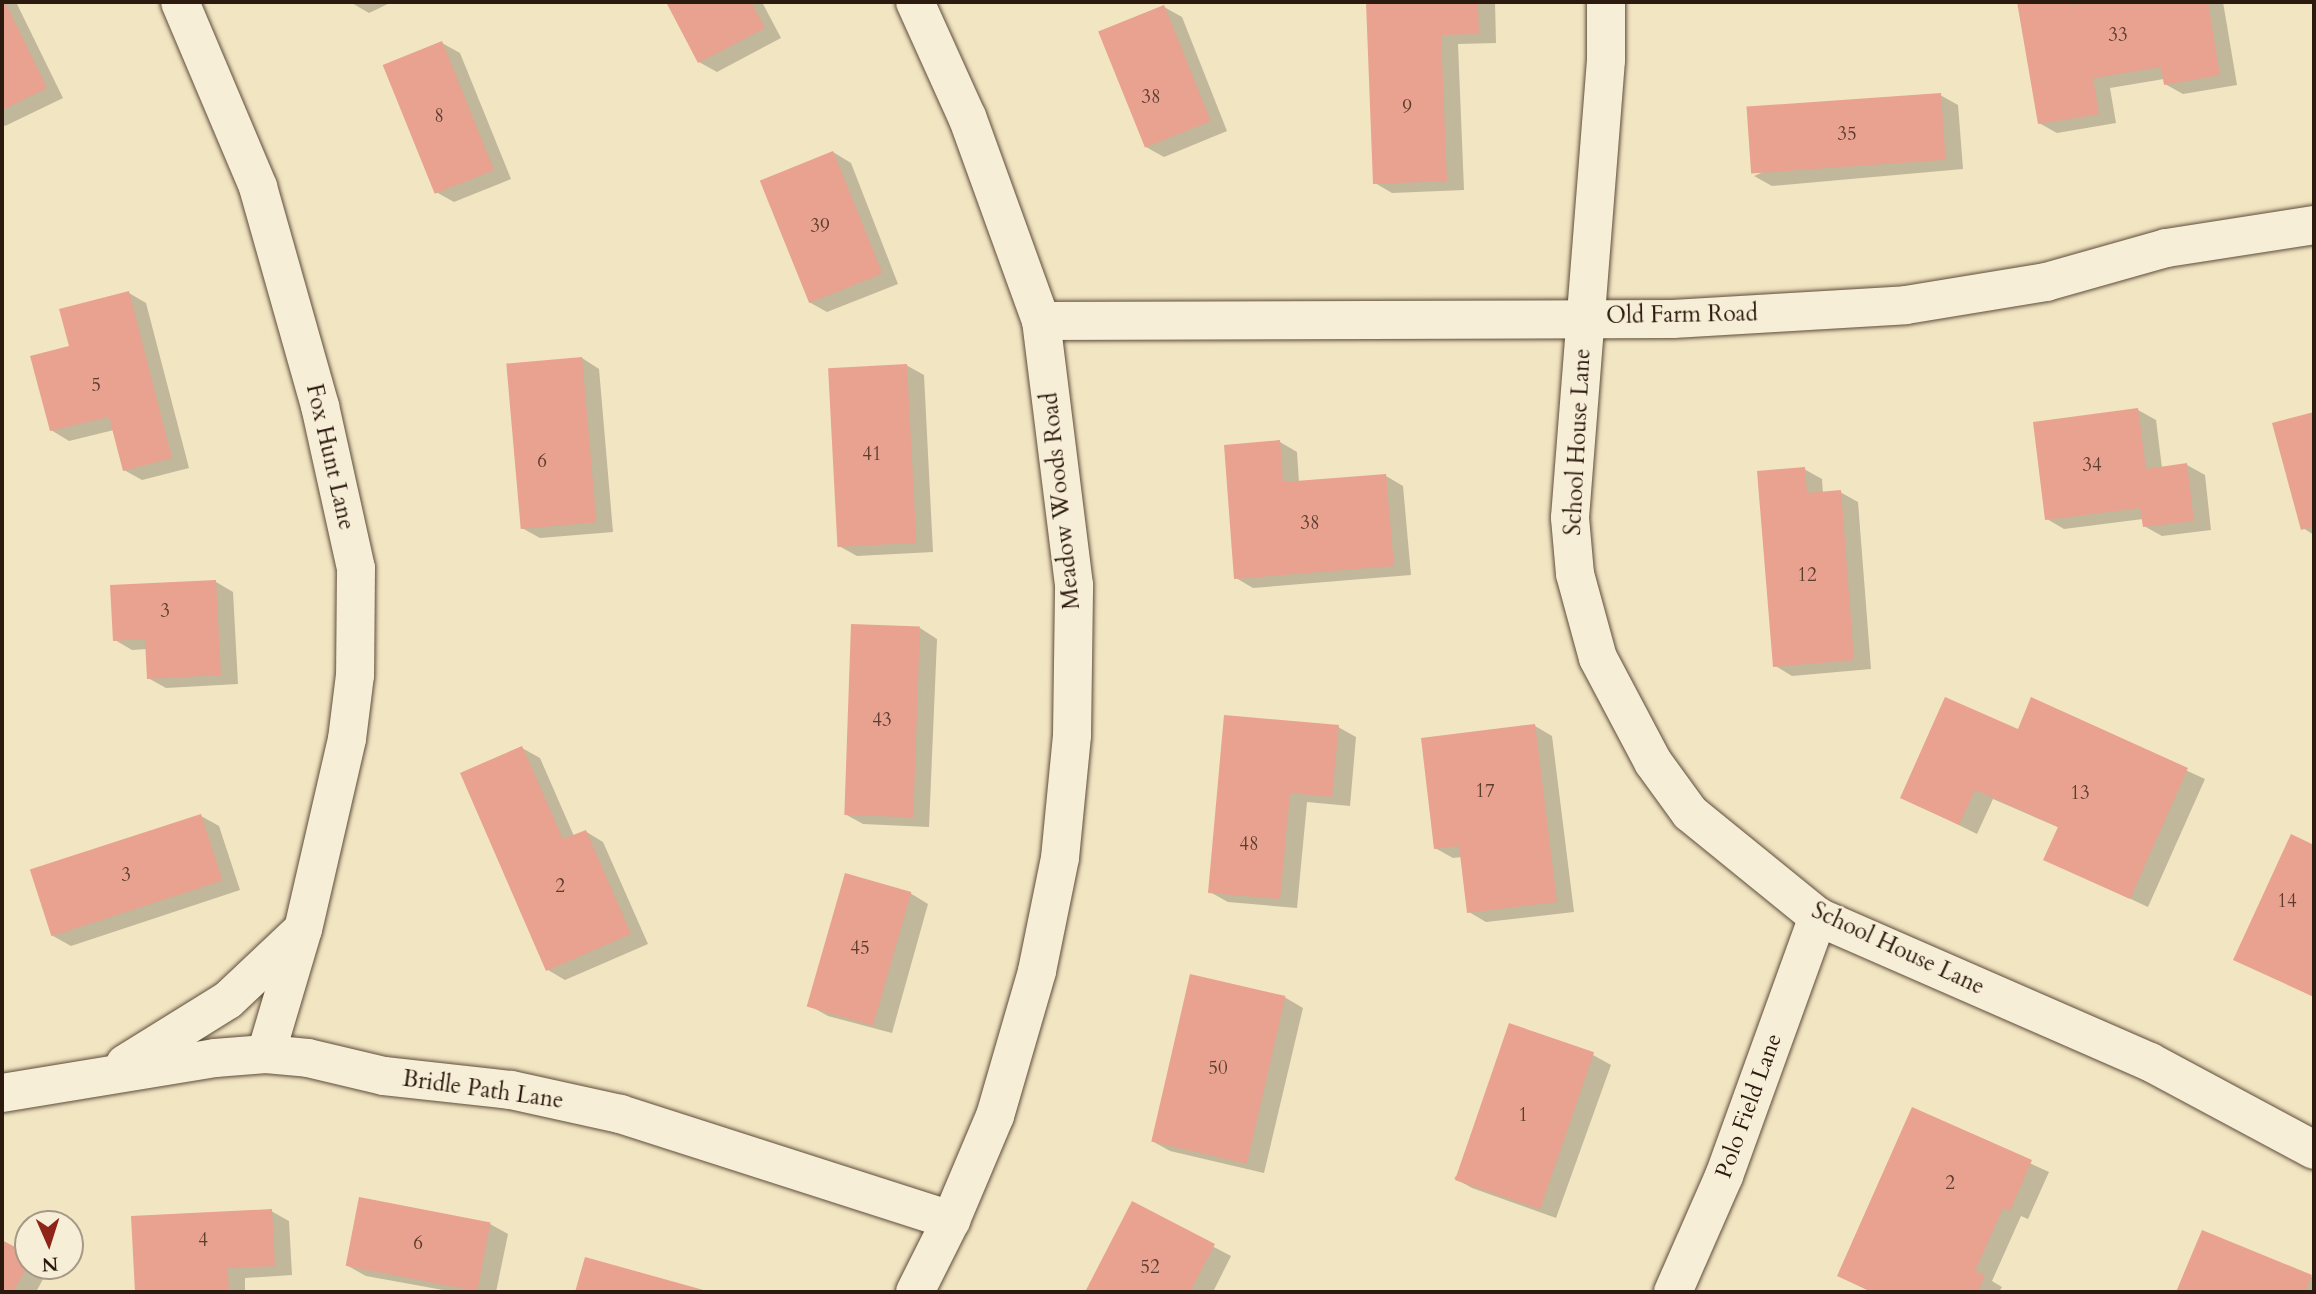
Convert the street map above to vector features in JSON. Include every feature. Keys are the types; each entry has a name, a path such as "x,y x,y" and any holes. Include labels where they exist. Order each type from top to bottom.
{"street":[{"name":"Fox Hunt Lane","path":"180,2 258,187 320,406 356,568 355,675 347,739 303,929 266,1054"},
{"name":"Meadow Woods Road","path":"915,2 967,117 1041,321 1074,585 1072,735 1060,858 1037,971 995,1116 951,1220 915,1292"},
{"name":"School House Lane","path":"1606,2 1606,60 1570,518 1575,574 1598,658 1653,762 1690,813 1818,917 2150,1062 2314,1150"},
{"name":"Old Farm Road","path":"1041,321 1584,317 1673,319 1906,305 2046,282 2166,248 2314,225"},
{"name":"Polo Field Lane","path":"1673,1292 1724,1176 1818,917"},
{"path":"103,1076 228,1000 303,929"},
{"name":"Bridle Path Lane","path":"2,1093 215,1058 266,1054 308,1058 384,1076 511,1090 620,1114 951,1220"}],"building":[{"path":"2,2 5,2 47,88 2,110"},
{"path":"666,2 751,2 765,28 698,63"},
{"path":"1366,2 1478,2 1479,34 1441,35 1447,181 1373,184"},
{"path":"2017,2 2072,2 2072,5 2093,2 2208,2 2220,75 2164,85 2161,67 2093,78 2099,114 2038,124"},
{"path":"1164,5 1211,121 1145,147 1098,32"},
{"path":"442,41 494,170 435,194 383,65"},
{"path":"1941,93 1946,160 1751,173 1746,107"},
{"path":"833,151 882,273 809,303 760,181"},
{"path":"129,291 172,458 123,471 109,417 50,431 30,356 69,346 59,309"},
{"path":"582,357 596,522 521,529 506,364"},
{"path":"907,364 916,543 837,547 828,368"},
{"path":"2138,408 2146,469 2187,463 2194,521 2143,527 2140,508 2045,520 2033,422"},
{"path":"2314,412 2314,526 2301,530 2272,423"},
{"path":"1280,440 1283,482 1386,474 1394,566 1234,579 1224,445"},
{"path":"1805,467 1807,493 1841,490 1854,660 1773,667 1757,471"},
{"path":"216,580 221,675 147,679 145,639 113,641 110,585"},
{"path":"851,624 920,626 913,817 844,815"},
{"path":"1945,697 2018,729 2031,697 2188,768 2130,899 2043,860 2058,827 1975,790 1959,825 1900,798"},
{"path":"1224,715 1339,725 1332,797 1290,793 1280,899 1208,893"},
{"path":"1535,724 1557,902 1467,913 1459,846 1434,849 1421,738"},
{"path":"522,746 563,839 586,830 631,934 546,971 460,773"},
{"path":"201,814 223,881 51,936 30,870"},
{"path":"2291,834 2314,845 2314,997 2233,960"},
{"path":"845,873 911,892 873,1026 807,1007"},
{"path":"1190,974 1285,996 1247,1164 1151,1142"},
{"path":"1509,1023 1594,1052 1540,1209 1455,1180"},
{"path":"1912,1107 2032,1160 2010,1211 2003,1208 1975,1271 1985,1275 1978,1292 1872,1292 1837,1276"},
{"path":"359,1197 491,1223 477,1291 346,1266"},
{"path":"1132,1201 1215,1244 1190,1292 1085,1292"},
{"path":"272,1209 275,1266 228,1268 229,1292 135,1292 131,1216"},
{"path":"2202,1230 2312,1275 2305,1292 2176,1292"},
{"path":"2,1240 14,1246 14,1280 20,1280 13,1292 2,1292"},
{"path":"585,1257 707,1291 707,1292 575,1292"}]}
